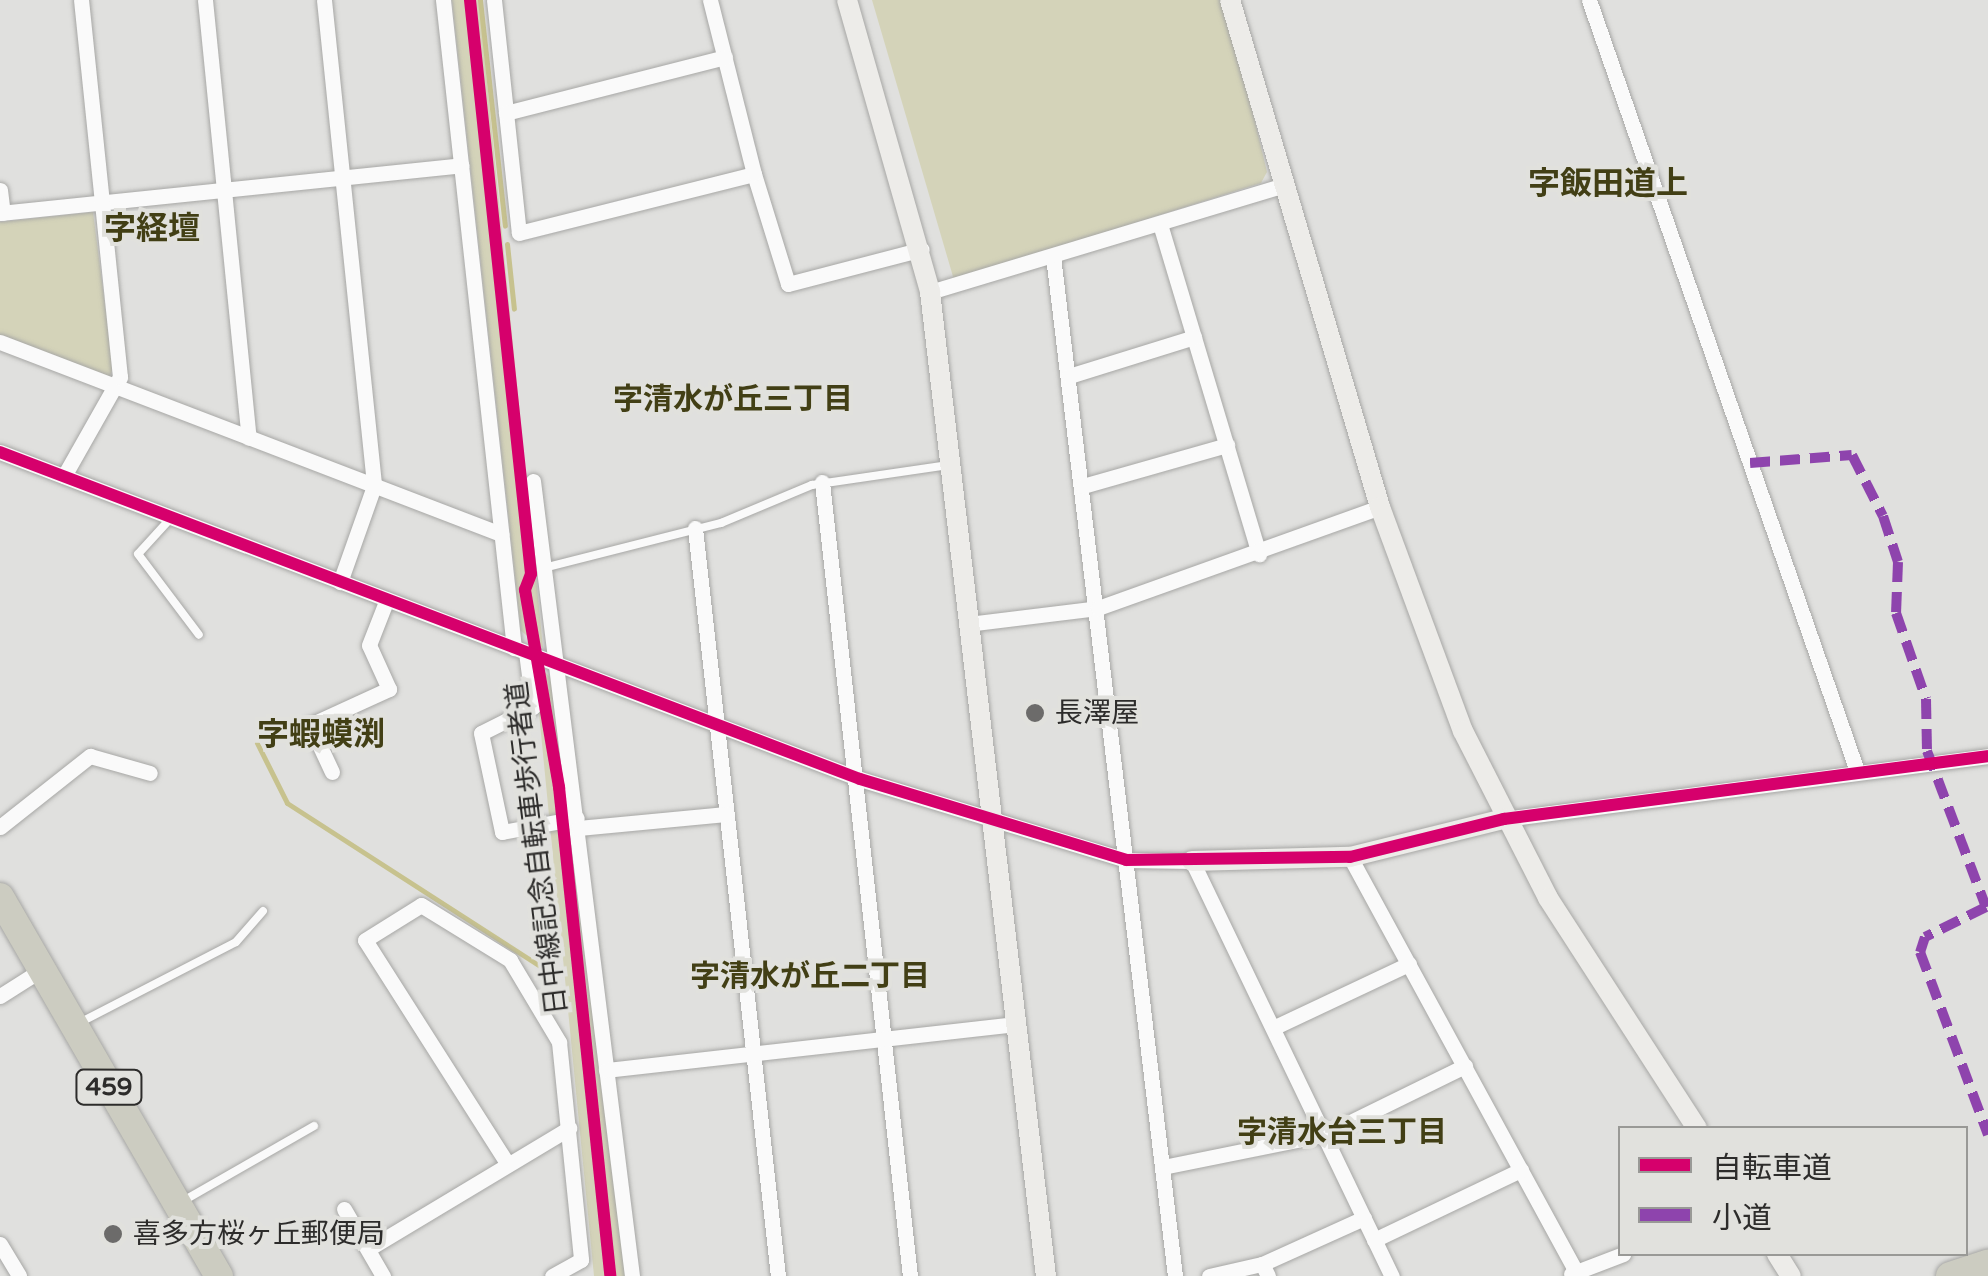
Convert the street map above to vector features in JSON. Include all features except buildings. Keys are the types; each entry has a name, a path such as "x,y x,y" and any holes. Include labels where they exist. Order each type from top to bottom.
{"highway":[{"name":"459","path":"0,897 218,1276"},
{"path":"1950,1276 1988,1264"}],"street":[{"path":"64,476 119,389 81,0"},
{"path":"205,0 249,438"},
{"path":"324,0 374,486 340,582"},
{"path":"444,0 502,534 533,707 481,733 502,832 726,814"},
{"path":"494,0 518,233 754,174"},
{"path":"710,0 754,174 788,284 922,249"},
{"path":"847,0 922,249 930,292 1046,1276"},
{"path":"1230,0 1380,507 1504,819 1696,1126"},
{"path":"1589,0 1857,772"},
{"path":"506,113 725,57"},
{"path":"0,190 1,213 462,165"},
{"path":"930,292 1282,186"},
{"path":"1160,224 1260,554"},
{"path":"1053,256 1084,486 1175,1276"},
{"path":"1068,376 1194,337"},
{"path":"0,342 502,534"},
{"path":"1084,486 1227,445"},
{"path":"0,452 860,779 1126,860 1350,857 1504,819 1988,756"},
{"path":"533,481 632,1276"},
{"path":"822,482 860,779 910,1276"},
{"path":"968,624 1098,608 1260,554 1380,507"},
{"path":"695,528 778,1276"},
{"path":"332,772 310,725 390,689 369,645 386,599"},
{"path":"0,827 90,756 150,773"},
{"path":"1350,857 1521,1170 1572,1274 1618,1256"},
{"path":"1192,861 1277,1026 1392,1276"},
{"path":"507,1163 365,940 422,906 510,960 559,1042 582,1268 552,1276"},
{"path":"1277,1026 1409,964"},
{"path":"0,996 41,970"},
{"path":"606,1070 1017,1024"},
{"path":"1163,1167 1326,1134 1465,1066"},
{"path":"368,1249 569,1128"},
{"path":"1374,1240 1521,1170"},
{"path":"344,1209 383,1276"},
{"path":"1209,1276 1265,1270 1364,1218"},
{"path":"0,1244 16,1276"}],"lane":[{"path":"541,569 695,528 822,482 949,465"},
{"path":"174,516 138,554 199,635"},
{"path":"74,1025 226,947 263,911"},
{"path":"177,1204 314,1126"}],"green space":[{"path":"452,0 479,0 543,648 521,631"},
{"path":"872,0 1226,0 1267,172 1261,183 954,280"},
{"path":"93,212 113,368 109,378 0,336 0,222"},
{"path":"534,662 551,678 626,1276 594,1276"}],"waterway":[{"path":"480,0 505,226"},
{"path":"507,244 514,309"},
{"path":"257,743 287,803 554,975"}],"marked path":[{"path":"1750,463 1852,455 1883,516 1898,562 1896,613 1926,699 1927,751 1986,907 1925,937 1920,952 1988,1135"}],"cycle path":[{"name":"日中線記念自転車歩行者道","path":"470,0 531,574 525,590 559,787 610,1276"},
{"path":"0,452 860,779 1126,860 1350,857 1504,819 1988,756"}],"place":[{"name":"長澤屋","path":"1035,713"},
{"name":"喜多方桜ヶ丘郵便局","path":"113,1234"}],"district":[{"name":"字飯田道上","path":"1608,184"},
{"name":"字経壇","path":"152,229"},
{"name":"字清水が丘三丁目","path":"733,400"},
{"name":"字蝦蟆渕","path":"321,735"},
{"name":"字清水が丘二丁目","path":"810,977"},
{"name":"字清水台三丁目","path":"1342,1133"}]}
